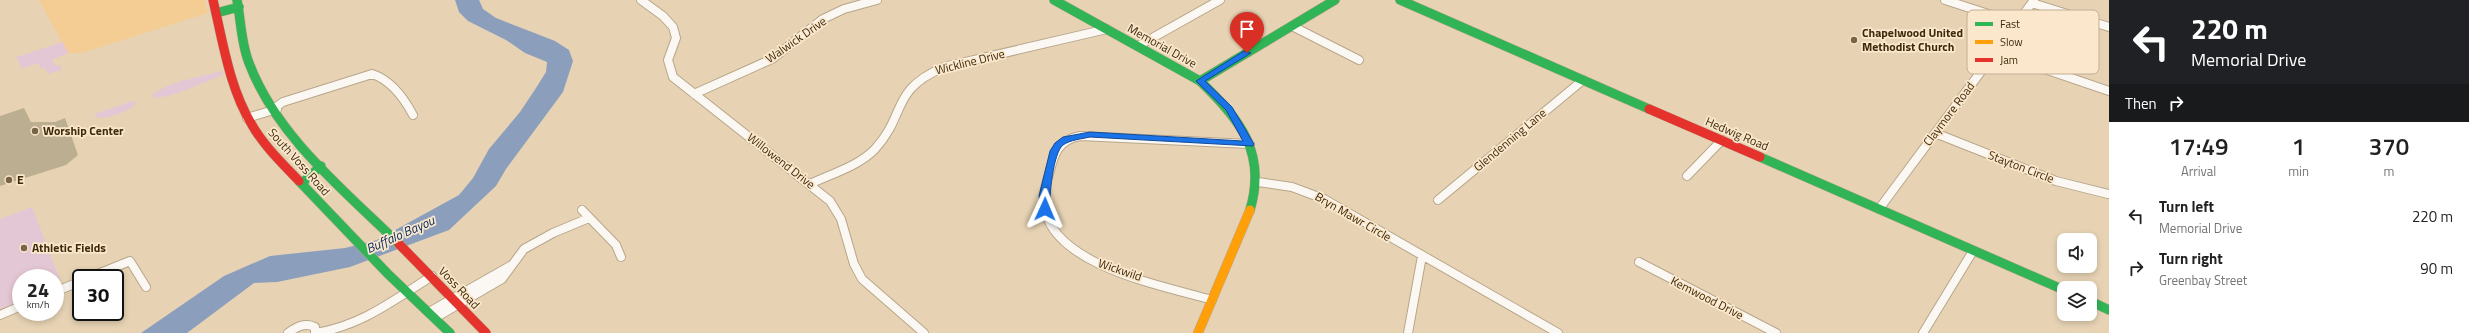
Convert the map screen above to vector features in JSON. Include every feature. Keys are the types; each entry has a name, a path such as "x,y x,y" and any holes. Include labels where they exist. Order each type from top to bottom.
{"street":[{"name":"South Voss Road","path":"213,0 228,67 247,118 265,145 406,291"},
{"name":"Willowend Drive","path":"641,0 663,16 673,27 676,38 668,60 673,77 830,201 841,219 854,264 862,279 924,333"},
{"name":"Walwick Drive","path":"694,94 772,59 823,19 844,9 877,0"},
{"name":"Memorial Drive","path":"1054,0 1200,81 1229,109 1250,144 1258,182 1254,200 1198,333"},
{"path":"1138,46 1220,0"},
{"path":"1200,81 1335,0"},
{"name":"Hedwig Road","path":"1400,0 2057,287"},
{"path":"1944,0 1974,10"},
{"path":"2033,1 2059,10"},
{"name":"Claymore Road","path":"2026,10 2033,1"},
{"name":"South Voss Road","path":"238,4 250,62 272,109 288,132 415,260"},
{"path":"216,13 238,4"},
{"path":"2099,24 2109,27"},
{"path":"1292,26 1359,60"},
{"name":"Wickline Drive","path":"810,184 875,150 888,129 908,89 921,76 944,67 1107,30"},
{"path":"247,118 304,100 325,90 372,74 384,78 407,103 413,115"},
{"name":"Claymore Road","path":"1879,209 1979,74"},
{"path":"2059,74 2109,91"},
{"name":"Glendenning Lane","path":"1438,200 1583,80"},
{"name":"Stayton Circle","path":"1935,133 2056,181 2108,194"},
{"name":"Wickwild","path":"1212,300 1101,266 1070,244 1050,221 1045,209 1044,196 1054,151 1058,144 1067,139 1090,135 1250,144"},
{"path":"1687,176 1722,140"},
{"path":"302,184 321,166"},
{"name":"Bryn Mawr Circle","path":"1258,182 1292,187 1324,199 1558,333"},
{"path":"582,210 616,245 621,257"},
{"path":"432,315 455,301 502,279 516,257 524,249 553,233 589,218"},
{"path":"1923,333 1973,251"},
{"path":"1408,333 1422,256"},
{"name":"Voss Road","path":"415,260 486,333"},
{"path":"110,269 130,261 146,286"},
{"name":"Kemwood Drive","path":"1639,262 1776,333"},
{"path":"288,333 300,326 309,324 315,327 315,333 334,331 360,322 380,312 406,291 432,276"},
{"path":"406,291 450,333"},
{"path":"2097,304 2109,310"},
{"path":"0,315 12,310"}],"shaded area":[{"path":"39,0 205,0 208,13 82,53 68,53"},
{"path":"63,42 68,53 52,60 55,66 60,65 62,70 48,74 45,68 41,69 38,63 22,69 16,57"},
{"path":"222,71 223,75 181,92 155,98 152,95 167,86"},
{"path":"132,101 136,103 123,112 111,116 99,118 95,117 95,114"},
{"name":"Athletic Fields","path":"32,207 56,269 12,269 12,304 0,309 0,219"}],"water":[{"name":"Buffalo Bayou","path":"455,0 479,0 483,9 496,18 555,41 569,50 573,61 563,92 506,169 496,186 449,230 350,267 277,282 254,283 187,333 141,333 224,276 270,256 345,248 377,240 459,195 473,178 489,149 520,112 536,88 546,72 547,62 525,53 506,40 468,21 459,12"}],"building":[{"name":"Worship Center","path":"24,108 31,122 55,122 65,118 78,155 66,165 0,186 0,116"}],"traffic: fast":[{"path":"237,0 243,40 249,63 262,90 277,115 314,161 399,244"},
{"path":"1054,0 1200,81 1214,94 1238,123 1247,138 1254,155 1257,173 1256,191 1250,210"},
{"path":"1200,81 1335,0"},
{"path":"1400,0 1649,109"},
{"path":"216,13 239,7"},
{"path":"1760,157 2057,287"},
{"path":"302,183 321,166"},
{"path":"299,181 388,274 450,333"},
{"path":"2097,304 2109,310"}],"traffic: slow":[{"path":"1198,333 1250,210"}],"traffic: jam":[{"path":"213,0 227,60 240,103 258,135 299,181"},
{"path":"1649,109 1760,157"},
{"path":"399,244 486,333"}],"place":[{"name":"Chapelwood United Methodist Church","path":"1854,40"},
{"name":"Worship Center","path":"35,131"},
{"name":"E","path":"9,180"},
{"name":"Athletic Fields","path":"24,248"}],"route":[{"path":"1045,209 1044,196 1054,151 1058,144 1067,139 1090,135 1250,144 1238,121 1229,109 1200,81 1247,53"}]}
